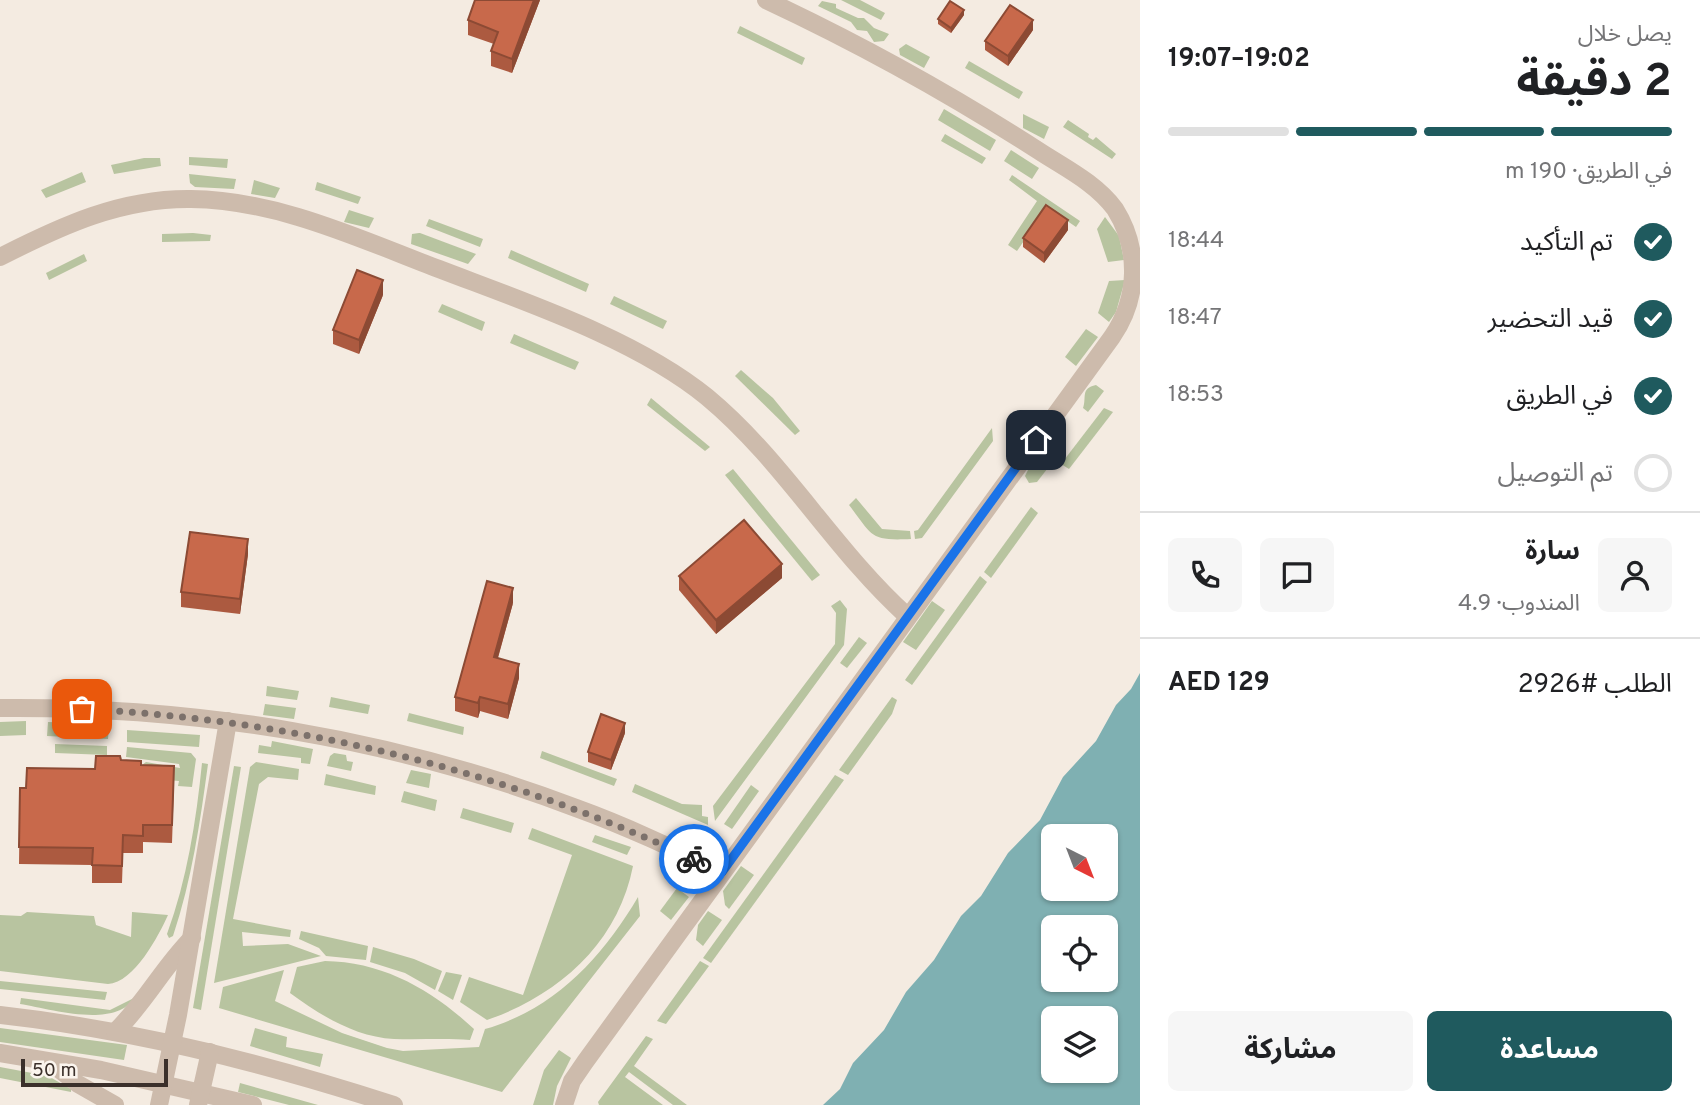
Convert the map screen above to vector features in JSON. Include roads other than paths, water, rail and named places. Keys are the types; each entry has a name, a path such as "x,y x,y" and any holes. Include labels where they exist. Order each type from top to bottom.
{"street":[{"path":"564,1105 572,1082 584,1062 1119,326 1134,286 1132,244 1116,210 1082,179 939,91 766,0"},
{"path":"0,257 68,223 115,208 164,200 214,200 286,213 472,282 635,351 706,396 747,434 856,565 906,616"},
{"path":"0,708 102,710 228,721 360,744 490,778 613,822 722,872"},
{"path":"159,1105 192,938 228,721"},
{"path":"116,1032 143,1003 171,961 192,938"},
{"path":"0,1015 116,1032 210,1052 394,1105"},
{"path":"199,1099 210,1052"},
{"path":"0,1053 164,1084 199,1099 253,1105"},
{"path":"49,1061 78,1083 115,1105"}],"water":[{"path":"1140,673 1140,1105 823,1105 840,1089 853,1063 884,1030 906,992 934,960 961,916 981,896 1008,853 1040,820 1063,777 1096,741 1116,705 1131,689"}]}
